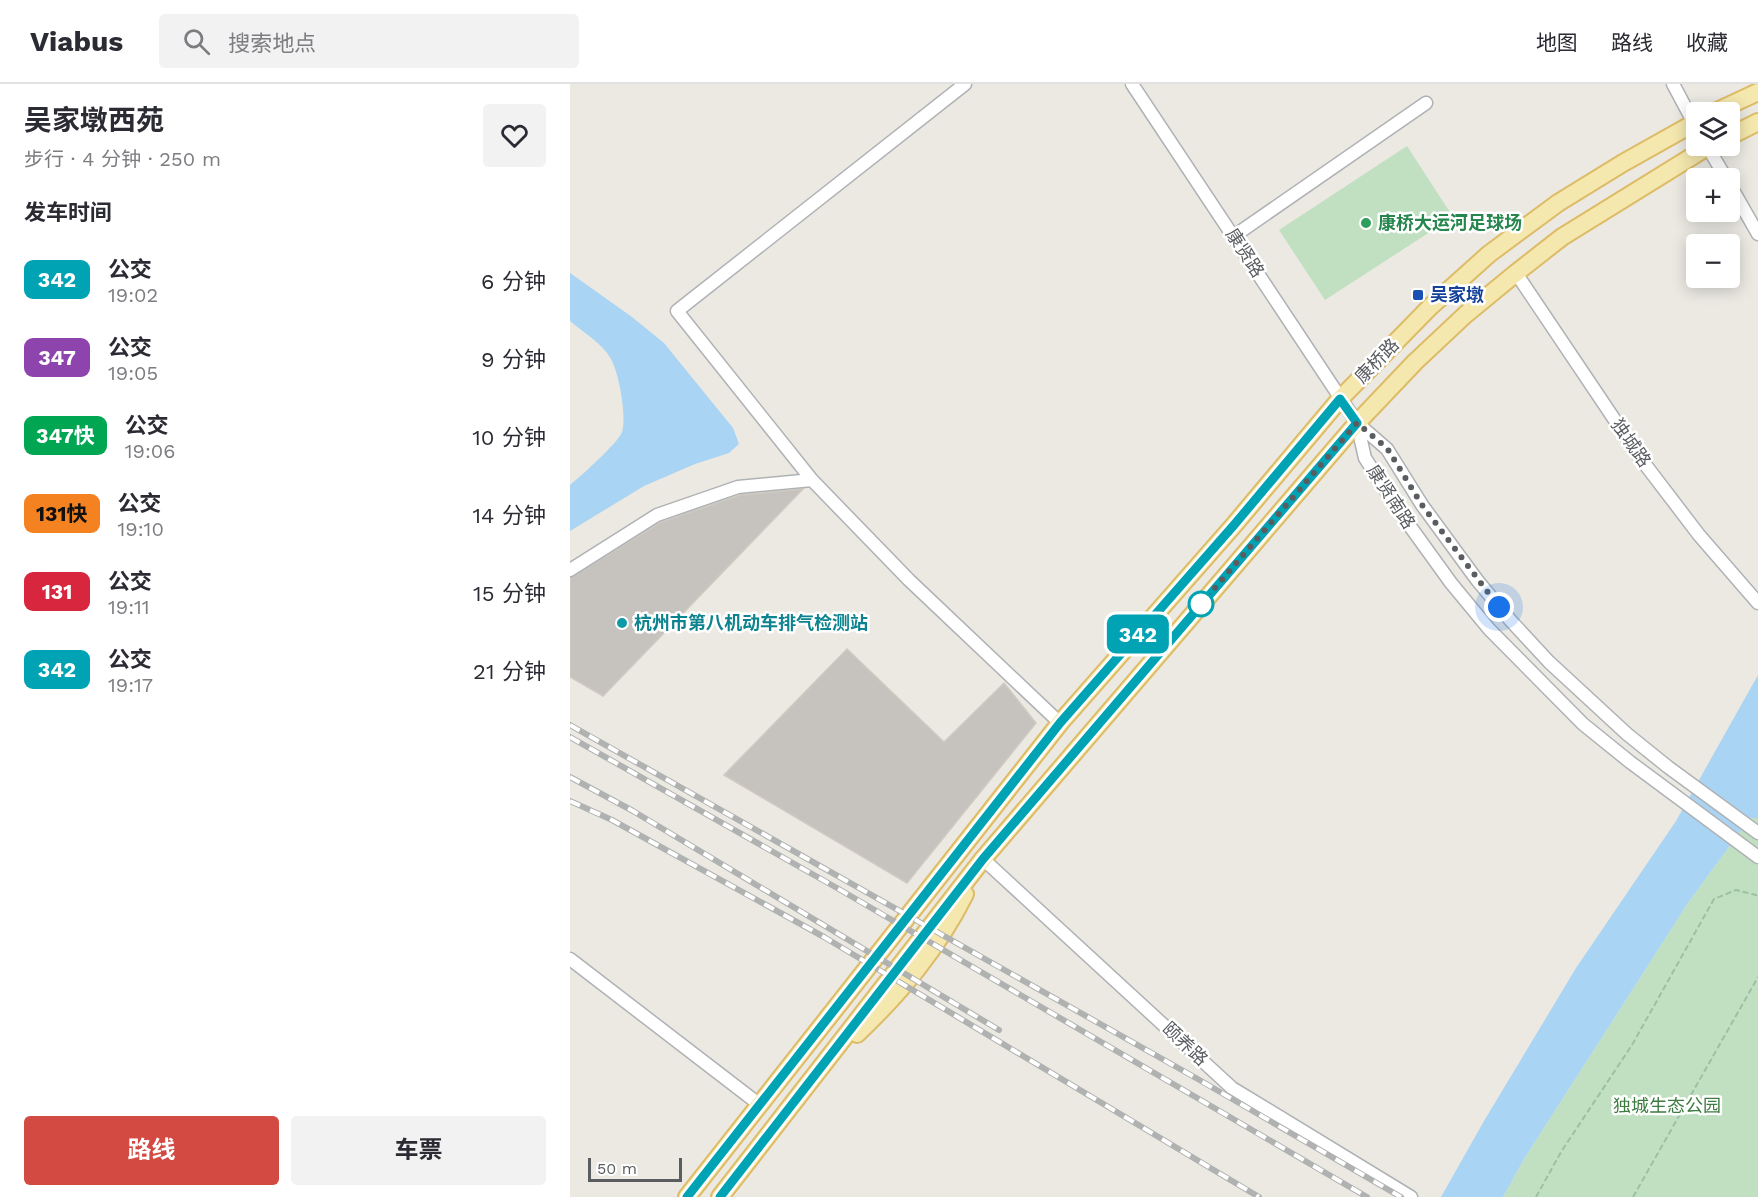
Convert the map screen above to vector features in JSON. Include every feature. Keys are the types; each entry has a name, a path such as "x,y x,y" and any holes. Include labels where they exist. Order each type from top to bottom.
{"main road":[{"path":"1736,102 1758,92"},
{"path":"1740,131 1758,122"},
{"name":"康桥路","path":"687,1197 1060,723 1234,525 1340,399 1430,307 1489,254 1558,204 1623,163 1686,129"},
{"name":"康桥路","path":"720,1197 983,859 1357,423 1415,362 1465,315 1516,273 1562,237 1692,156"}],"street":[{"path":"965,84 677,311 812,480 909,580 1060,723"},
{"name":"康贤路","path":"1132,84 1357,423"},
{"path":"1672,84 1686,107"},
{"path":"1234,236 1426,103"},
{"path":"1740,202 1756,230"},
{"name":"独城路","path":"1516,273 1641,459 1700,535 1758,603"},
{"name":"康贤南路","path":"1357,423 1387,448 1447,540 1511,621 1549,662 1610,720 1668,767 1758,832"},
{"name":"康贤南路","path":"1357,423 1365,458 1399,511 1451,583 1511,653 1597,736 1758,857"},
{"path":"570,570 657,515 738,487 812,480"},
{"name":"颐养路","path":"983,859 1233,1088 1411,1197"},
{"path":"570,958 760,1106"}],"path":[{"path":"1536,1197 1561,1152 1632,1045 1714,899 1736,890 1756,895 1758,899"},
{"path":"1633,1197 1758,977"}],"green space":[{"name":"康桥大运河足球场","path":"1407,146 1453,217 1325,300 1279,230"},
{"name":"独城生态公园","path":"1750,818 1758,818 1758,1197 1503,1197 1524,1159 1688,903"}],"water":[{"path":"570,273 664,343 733,428 739,444 729,453 695,464 644,486 570,531 570,485 619,437 624,416 619,384 611,359 598,343 570,321"},
{"path":"1758,675 1758,818 1750,818 1688,903 1524,1159 1503,1197 1441,1197 1576,968 1676,821"}],"building":[{"name":"杭州市第八机动车排气检测站","path":"803,489 603,696 570,677 570,578 661,522 740,495"},
{"path":"847,649 944,742 1004,683 1036,723 907,883 724,775"}],"railway":[{"path":"570,725 1196,1078 1401,1197"},
{"path":"570,737 837,888 1367,1197"},
{"path":"570,777 633,811 999,1030"},
{"path":"570,801 612,820 824,937 1259,1197"}],"bus line":[{"name":"342","path":"687,1197 1060,723 1234,525 1340,399 1357,423 983,859 720,1197"}],"place":[{"name":"康桥大运河足球场","path":"1366,223"},
{"name":"吴家墩","path":"1418,295"},
{"name":"杭州市第八机动车排气检测站","path":"622,623"}],"route":[{"path":"1201,604 1357,423 1387,448 1422,505 1499,607"}]}
